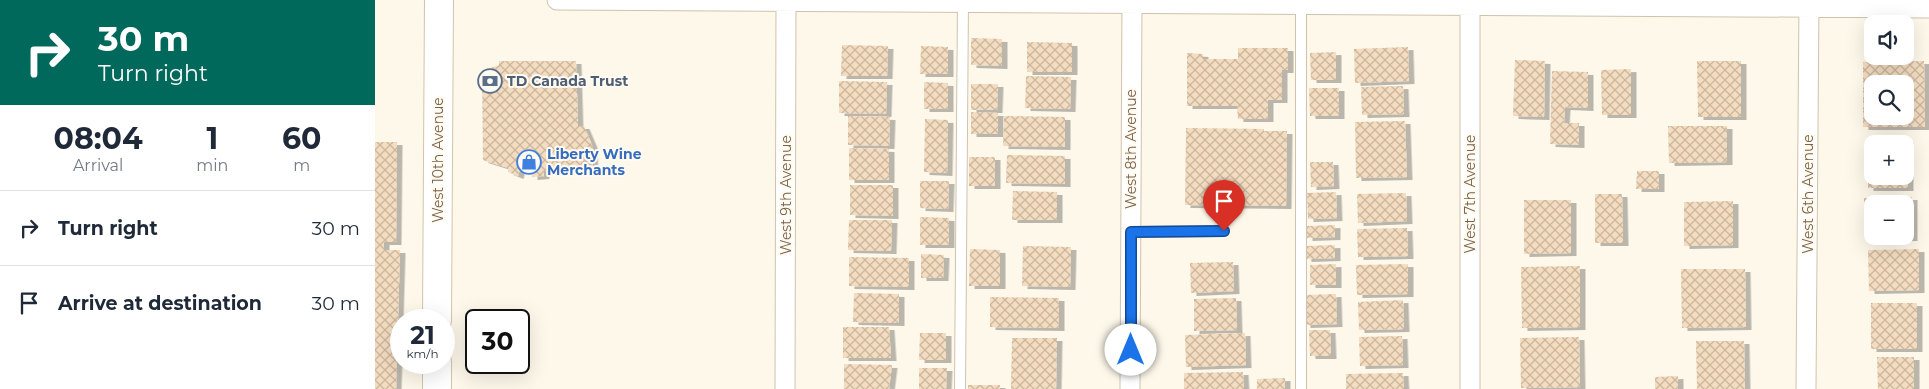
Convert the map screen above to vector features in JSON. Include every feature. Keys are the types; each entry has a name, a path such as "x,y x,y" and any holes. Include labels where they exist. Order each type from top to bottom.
{"main road":[{"name":"West 10th Avenue","path":"437,309 439,0"},
{"path":"437,374 437,389"}],"street":[{"path":"557,0 1809,4 1929,8"},
{"name":"West 9th Avenue","path":"785,389 786,1"},
{"name":"West 8th Avenue","path":"1130,389 1132,2"},
{"name":"West 7th Avenue","path":"1470,389 1471,3"},
{"name":"West 6th Avenue","path":"1806,389 1809,4"}],"lane":[{"path":"960,389 963,1"},
{"path":"1301,2 1301,389"},
{"path":"1131,232 1224,231"}],"building":[{"path":"971,38 1002,39 1002,66 971,65"},
{"path":"1027,42 1072,43 1072,72 1027,72"},
{"path":"842,45 888,46 887,76 841,76"},
{"path":"921,46 948,47 948,74 920,74"},
{"path":"1408,47 1409,81 1355,83 1354,49"},
{"path":"1238,48 1288,48 1288,70 1282,70 1282,100 1268,100 1268,119 1238,119 1237,106 1187,106 1187,53 1203,54 1203,59 1238,59"},
{"path":"1336,52 1336,80 1311,80 1310,53"},
{"path":"1515,60 1545,61 1544,117 1513,116"},
{"path":"499,61 576,61 578,126 584,126 592,145 593,172 544,170 544,176 532,177 532,169 520,169 518,176 508,172 508,168 483,160 482,71 499,65"},
{"path":"1697,61 1741,61 1741,117 1698,117"},
{"path":"1914,61 1924,61 1925,127 1863,127 1863,62 1864,65 1914,65"},
{"path":"1631,69 1631,115 1602,115 1601,70"},
{"path":"1552,71 1588,72 1588,108 1565,107 1564,123 1579,123 1579,145 1550,144"},
{"path":"1026,76 1071,77 1070,109 1025,108"},
{"path":"839,81 887,82 886,114 839,113"},
{"path":"924,82 948,83 948,109 924,109"},
{"path":"971,84 998,84 997,110 971,110"},
{"path":"1403,86 1404,114 1362,115 1361,87"},
{"path":"1309,88 1339,88 1339,116 1310,116"},
{"path":"971,112 998,113 998,134 971,134"},
{"path":"848,116 890,117 889,146 848,145"},
{"path":"1004,116 1065,117 1065,147 1003,146"},
{"path":"925,119 948,120 947,173 924,172"},
{"path":"1405,121 1407,177 1356,178 1355,122"},
{"path":"1668,126 1727,126 1727,162 1669,163"},
{"path":"1186,128 1287,131 1286,206 1185,205"},
{"path":"375,142 397,142 396,242 384,242 384,250 400,250 398,309 390,309 390,374 396,374 396,389 375,389"},
{"path":"849,148 889,149 889,180 849,180"},
{"path":"1007,155 1065,156 1065,184 1006,183"},
{"path":"969,157 995,157 995,186 969,186"},
{"path":"1310,162 1333,162 1334,186 1311,187"},
{"path":"1637,171 1659,171 1659,189 1636,189"},
{"path":"920,181 949,181 948,209 920,208"},
{"path":"850,185 893,185 893,216 850,215"},
{"path":"1868,185 1908,185 1908,188 1868,188"},
{"path":"1013,191 1057,192 1057,220 1012,220"},
{"path":"1336,192 1337,218 1308,219 1307,193"},
{"path":"1406,193 1407,221 1358,223 1357,194"},
{"path":"1595,194 1622,194 1623,243 1595,243"},
{"path":"1524,200 1571,200 1571,253 1524,254"},
{"path":"1733,201 1733,245 1684,246 1684,202"},
{"path":"920,217 949,218 949,245 920,245"},
{"path":"849,220 892,220 891,251 848,250"},
{"path":"1335,225 1335,237 1307,238 1307,226"},
{"path":"1407,228 1408,256 1358,257 1357,229"},
{"path":"1335,245 1335,258 1306,259 1305,246"},
{"path":"1023,246 1071,247 1070,287 1022,286"},
{"path":"970,249 1000,250 1000,286 969,286"},
{"path":"1919,249 1919,290 1869,291 1868,250"},
{"path":"921,254 944,255 943,278 921,278"},
{"path":"849,257 909,258 909,287 849,286"},
{"path":"1233,262 1234,291 1191,293 1190,263"},
{"path":"1336,264 1336,285 1310,285 1310,265"},
{"path":"1408,264 1408,294 1357,295 1356,265"},
{"path":"1580,266 1580,327 1522,328 1521,267"},
{"path":"1681,269 1745,269 1746,327 1682,328"},
{"path":"854,293 899,294 899,323 853,322"},
{"path":"1336,294 1337,324 1305,325 1305,295"},
{"path":"990,297 1059,298 1059,328 990,327"},
{"path":"1236,298 1237,330 1194,331 1194,299"},
{"path":"1403,300 1404,329 1359,330 1358,302"},
{"path":"1871,303 1917,303 1917,349 1871,349"},
{"path":"843,327 889,327 891,358 843,358"},
{"path":"1309,330 1330,330 1331,356 1310,356"},
{"path":"920,333 946,333 946,360 919,360"},
{"path":"1245,333 1246,365 1186,367 1185,335"},
{"path":"1402,336 1403,365 1360,366 1359,337"},
{"path":"1579,337 1580,387 1521,388 1520,338"},
{"path":"1012,338 1057,338 1056,389 1011,389"},
{"path":"1696,341 1744,341 1745,389 1697,389"},
{"path":"1877,357 1914,357 1914,389 1878,389"},
{"path":"844,364 892,365 889,389 844,389"},
{"path":"919,368 947,368 946,389 919,389"},
{"path":"1243,372 1244,389 1184,389 1184,373"},
{"path":"1403,373 1404,389 1346,389 1346,374"},
{"path":"1678,376 1678,389 1655,389 1655,377"},
{"path":"1285,378 1285,389 1257,389 1257,379"},
{"path":"968,385 1000,385 1000,389 968,389"}],"place":[{"name":"TD Canada Trust","path":"490,81"},
{"name":"Liberty Wine Merchants","path":"529,162"}],"route":[{"path":"1131,350 1131,232 1224,231"}]}
